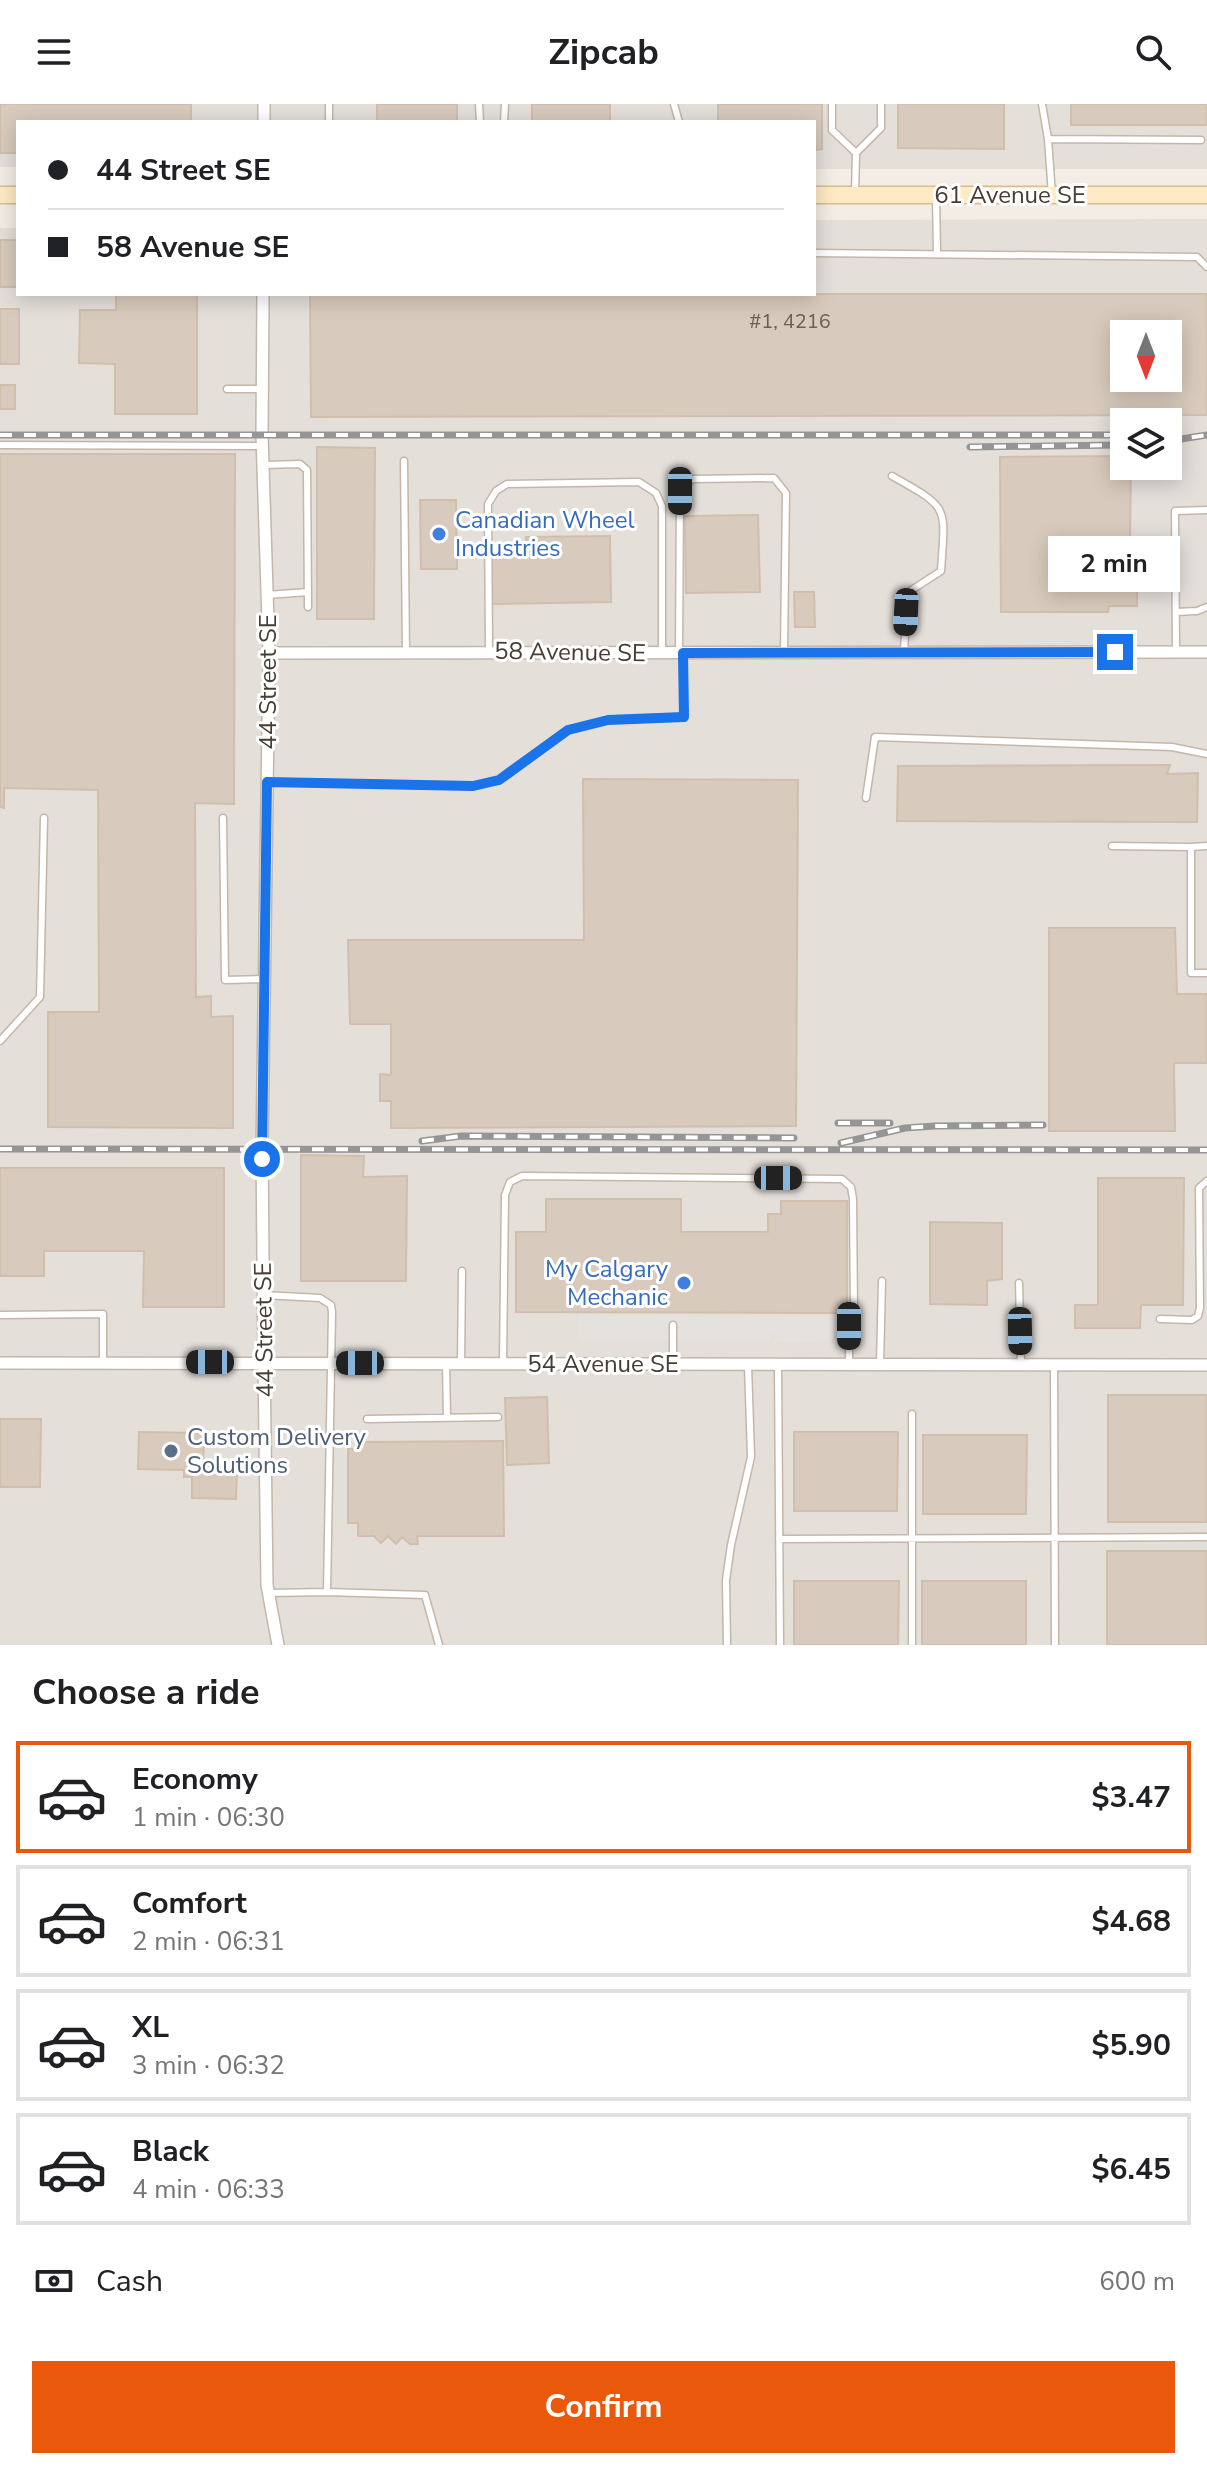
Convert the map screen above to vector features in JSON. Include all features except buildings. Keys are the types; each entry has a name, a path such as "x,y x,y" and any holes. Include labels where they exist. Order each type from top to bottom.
{"street":[{"name":"61 Avenue SE","path":"816,195 1207,195"},
{"name":"44 Street SE","path":"263,296 263,465 269,653 263,1295 268,1593 278,1645"},
{"name":"58 Avenue SE","path":"269,653 1207,652"},
{"name":"54 Avenue SE","path":"0,1363 1207,1365"}],"lane":[{"path":"832,104 832,130 856,153"},
{"path":"855,195 856,153 881,128 881,104"},
{"path":"1042,104 1052,195"},
{"path":"1048,139 1201,140"},
{"path":"936,195 937,253"},
{"path":"816,253 1197,257 1207,267"},
{"path":"227,389 263,389"},
{"path":"0,445 263,446"},
{"path":"404,461 406,652"},
{"path":"263,465 300,464 307,470 308,607"},
{"path":"892,476 931,498 944,516 941,571 910,591 904,653"},
{"path":"267,782 473,786 499,780 568,730 608,720 684,717 680,491 692,479 774,478 786,493 784,652"},
{"path":"489,651 488,504 496,491 507,484 639,482 656,493 662,506 662,653"},
{"path":"1176,652 1175,511 1207,510"},
{"path":"267,595 308,592"},
{"path":"1176,612 1207,607"},
{"path":"866,798 875,737 1172,747 1207,754"},
{"path":"0,1041 40,997 44,818"},
{"path":"223,818 225,980 265,979"},
{"path":"1112,846 1207,846"},
{"path":"1191,847 1191,973 1207,973"},
{"path":"503,1363 505,1195 510,1182 522,1176 842,1179 851,1187 853,1199 854,1313 849,1326 849,1365"},
{"path":"1160,1319 1192,1320 1198,1316 1199,1188 1207,1181"},
{"path":"461,1363 462,1271"},
{"path":"880,1365 882,1281"},
{"path":"1019,1283 1021,1365"},
{"path":"263,1295 320,1298 331,1305 327,1592"},
{"path":"0,1315 103,1314 103,1363"},
{"path":"673,1325 673,1365"},
{"path":"446,1363 447,1418"},
{"path":"727,1645 726,1580 751,1457 748,1365"},
{"path":"778,1365 780,1645"},
{"path":"1054,1365 1055,1645"},
{"path":"912,1414 912,1645"},
{"path":"367,1419 498,1417"},
{"path":"779,1539 1207,1537"},
{"path":"268,1593 425,1595 439,1645"}],"shaded area":[{"path":"0,104 1207,104 1207,169 816,169 816,120 16,120 16,167 0,167"},
{"path":"1207,219 1207,1645 0,1645 0,228 16,228 16,296 816,296 816,220"},
{"path":"578,1315 840,1316 839,1334 832,1340 794,1343 774,1342 778,1335 772,1334 768,1341 578,1340"}],"railway":[{"path":"0,435 1110,435"},
{"path":"1182,439 1207,435"},
{"path":"970,447 1110,445"},
{"path":"838,1123 890,1123"},
{"path":"841,1143 905,1128 1043,1125"},
{"path":"422,1141 461,1136 794,1138"},
{"path":"0,1149 1207,1150"}],"place":[{"name":"Canadian Wheel Industries","path":"439,534"},
{"name":"My Calgary Mechanic","path":"684,1283"},
{"name":"Custom Delivery Solutions","path":"171,1451"}],"route":[{"path":"262,1159 267,782 443,787 473,786 499,780 568,730 608,720 684,717 683,653 1115,652"}]}
